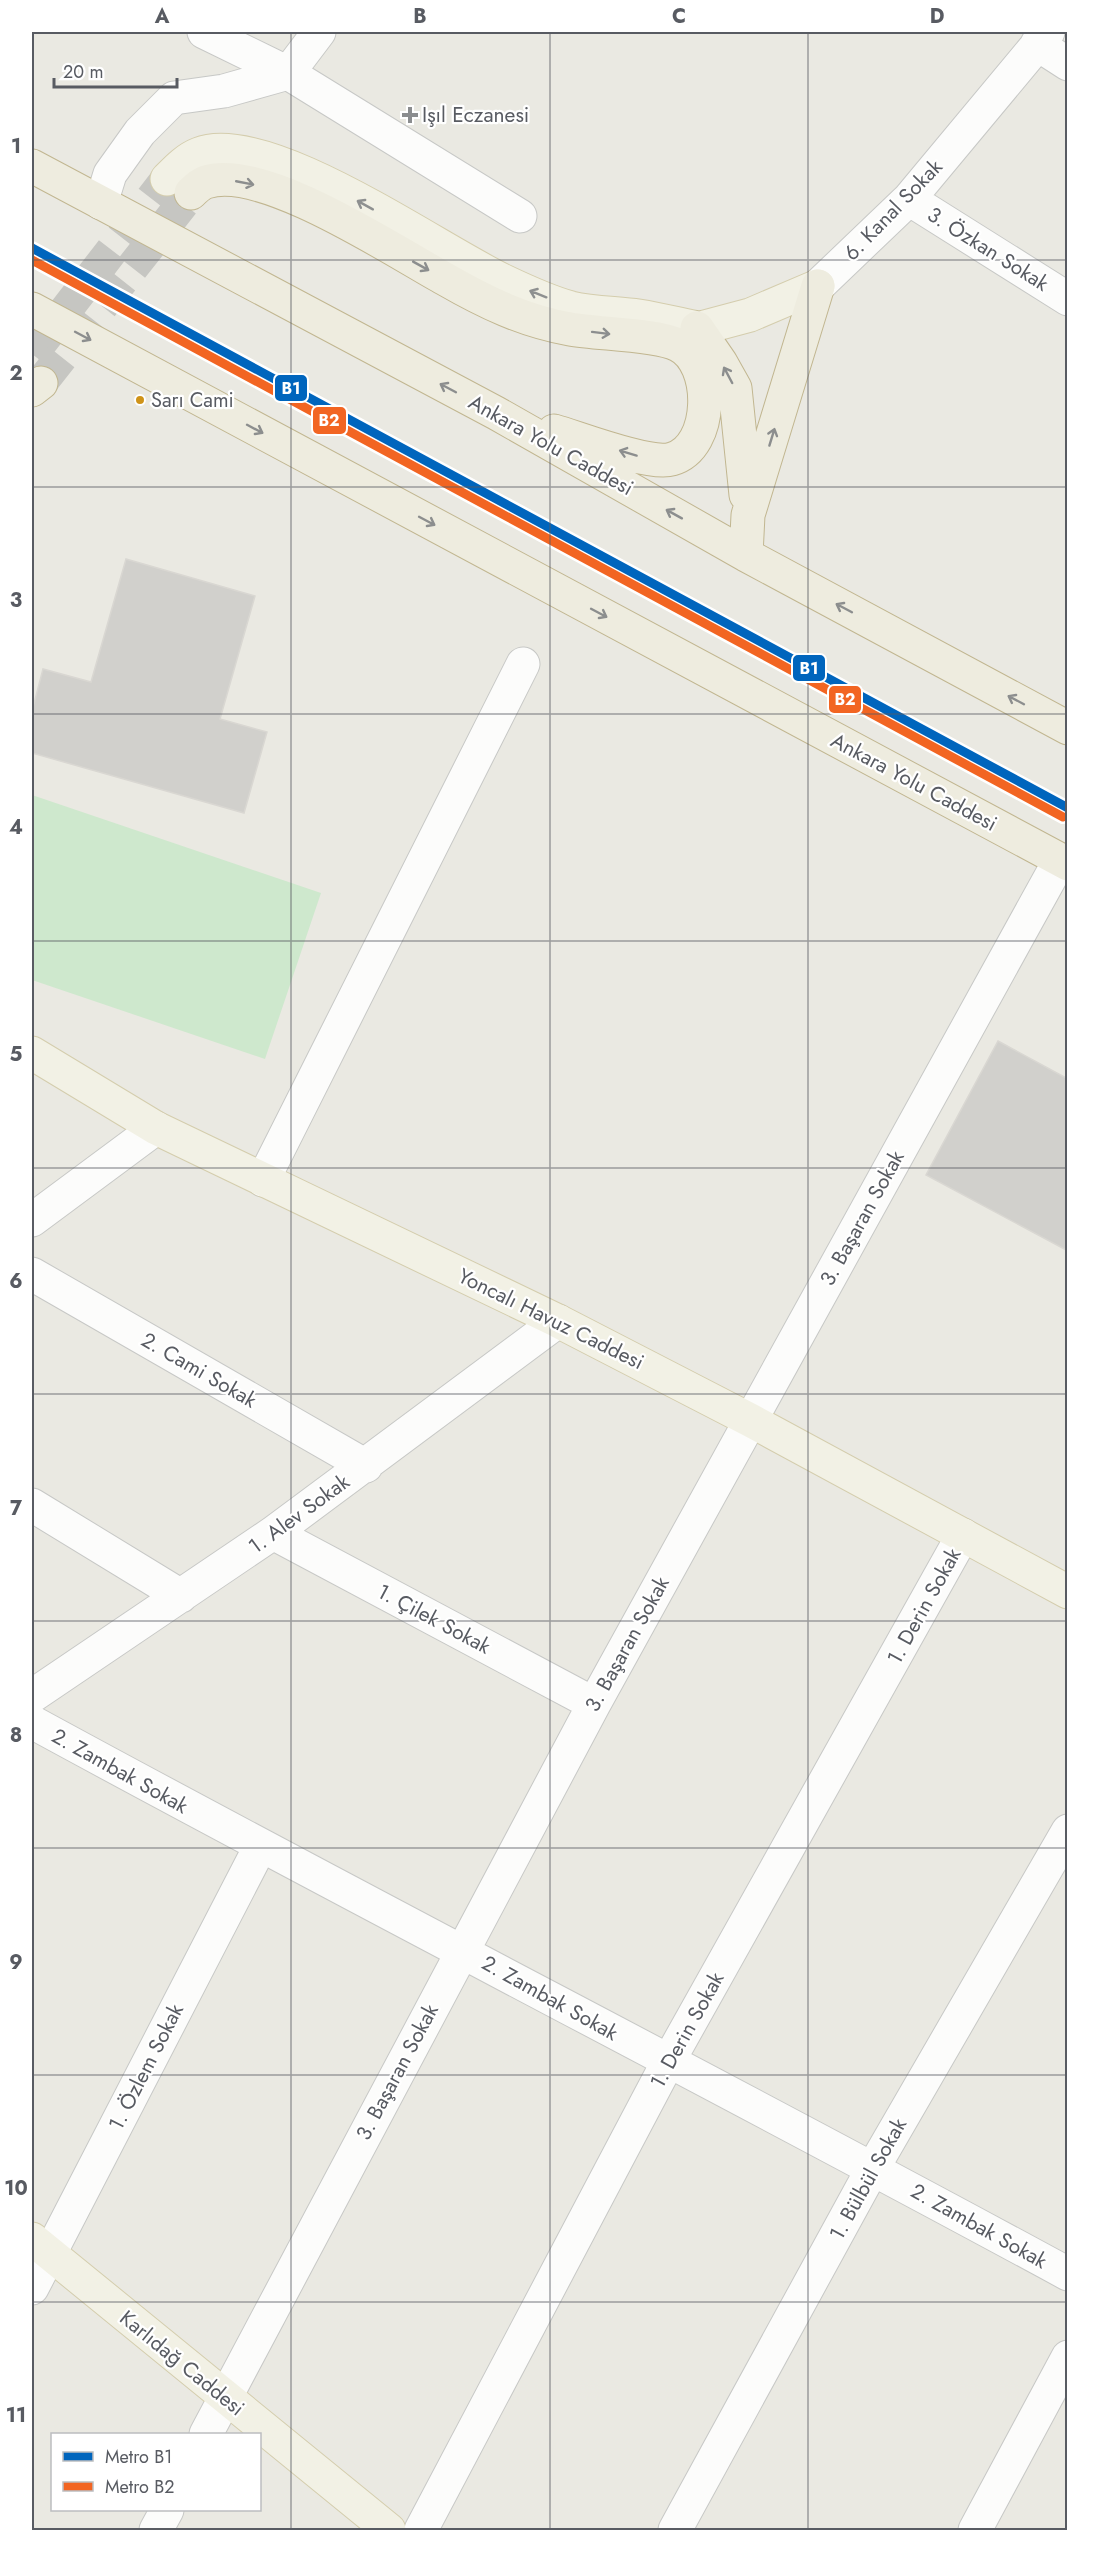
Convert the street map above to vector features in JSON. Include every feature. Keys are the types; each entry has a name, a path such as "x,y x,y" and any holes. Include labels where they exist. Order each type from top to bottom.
{"highway":[{"name":"Ankara Yolu Caddesi","path":"32,166 496,413 746,555 1068,728"},
{"path":"179,186 221,179 243,181 270,188 326,212 470,293 524,319 570,329 658,340 679,345 698,366 705,391 706,411 697,434 686,451 672,459 644,458 496,413"},
{"path":"748,515 818,286"},
{"name":"Ankara Yolu Caddesi","path":"32,309 1064,862"},
{"path":"697,328 735,388 742,436 748,515 746,555"}],"main road":[{"path":"179,186 199,154 220,150 242,151 267,157 340,191 513,285 572,308 642,317 697,328"},
{"name":"6. Kanal Sokak","path":"658,340 750,315 818,286"},
{"name":"Yoncalı Havuz Caddesi","path":"32,1053 156,1128 558,1321 750,1420 1068,1592"},
{"name":"Karlıdağ Caddesi","path":"40,2247 389,2530"}],"street":[{"path":"204,32 288,73 520,216"},
{"path":"101,203 110,174 140,132 174,98 224,92 288,73 319,32"},
{"path":"1043,38 1068,64"},
{"name":"6. Kanal Sokak","path":"818,286 909,199 1043,38"},
{"name":"3. Özkan Sokak","path":"909,199 1068,299"},
{"path":"263,1180 523,664"},
{"name":"3. Başaran Sokak","path":"207,2433 594,1704 750,1420 1064,862"},
{"path":"32,1220 156,1128"},
{"name":"2. Cami Sokak","path":"32,1274 366,1466"},
{"name":"1. Alev Sokak","path":"32,1696 273,1533 558,1321"},
{"path":"32,1505 180,1596"},
{"name":"1. Çilek Sokak","path":"273,1533 594,1704"},
{"name":"1. Derin Sokak","path":"422,2530 668,2062 963,1535"},
{"name":"2. Zambak Sokak","path":"32,1722 260,1846 462,1950 1068,2274"},
{"name":"1. Bülbül Sokak","path":"675,2530 873,2168 1068,1831"},
{"name":"1. Özlem Sokak","path":"32,2288 40,2247 260,1846"},
{"path":"975,2530 1068,2357"},
{"path":"156,2530 166,2511"}],"green space":[{"path":"32,795 321,893 265,1059 32,980"}],"building":[{"path":"126,559 255,596 220,719 267,732 244,813 32,753 32,711 43,669 91,682"},
{"path":"998,1041 1068,1079 1068,1251 926,1175"}],"tunnel":[{"path":"32,354 167,179"},
{"path":"41,383 191,193"}],"metro line":[{"name":"B1","path":"32,248 1068,808"},
{"name":"B2","path":"32,260 1063,817"}],"place":[{"name":"Işıl Eczanesi","path":"410,115"},
{"name":"Sarı Cami","path":"140,400"}]}
